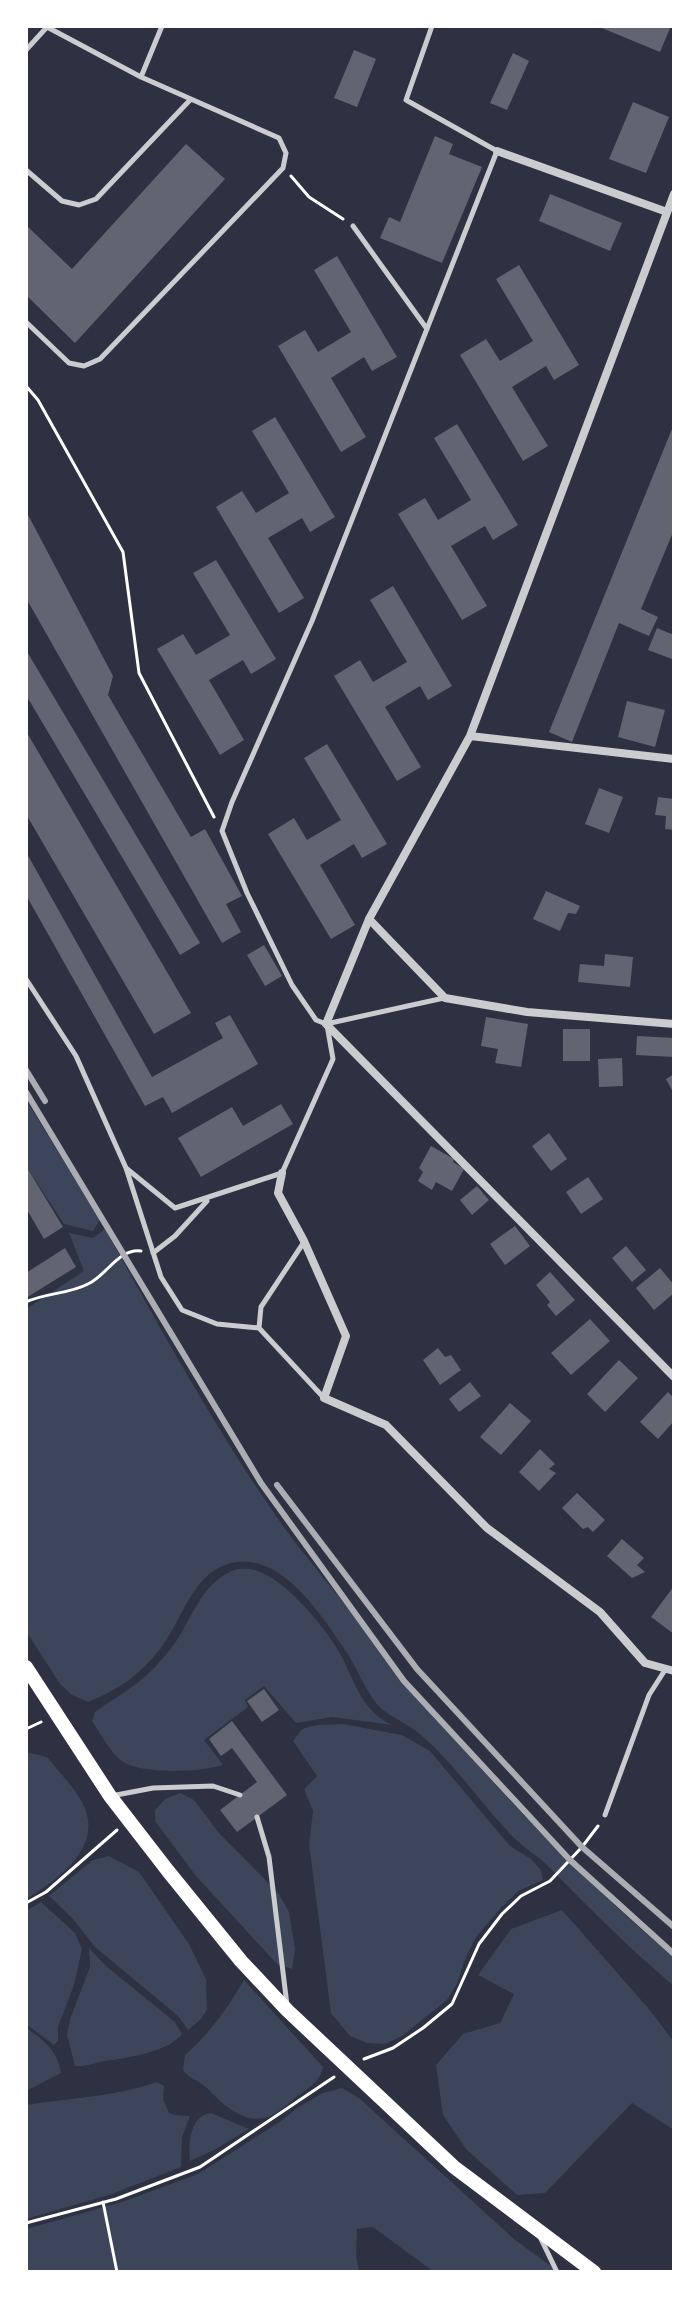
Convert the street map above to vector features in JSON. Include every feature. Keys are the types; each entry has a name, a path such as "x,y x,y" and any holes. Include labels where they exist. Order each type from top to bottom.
{"main road":[{"path":"26,1667 128,1820 241,1961 287,2010 454,2167 594,2272"}],"street":[{"path":"497,151 667,212"},
{"path":"674,194 470,736 369,919 326,1024 674,1377"},
{"path":"470,736 674,759"},
{"path":"369,919 445,998 527,1012 674,1024"},
{"path":"282,1173 278,1193 304,1241 346,1336 324,1398 386,1425 487,1528 600,1612 645,1663 670,1670"}],"lane":[{"path":"26,50 47,26 141,77 279,138 286,153 283,168 100,359 84,366 69,363 26,322"},
{"path":"141,77 162,26"},
{"path":"432,26 406,100 497,151 312,621 222,831 247,893 292,985 316,1020 326,1024 445,998"},
{"path":"26,170 62,201 79,205 96,199 190,100"},
{"path":"353,226 427,329"},
{"path":"26,979 76,1056 126,1168 161,1277 182,1310 217,1324 259,1328 324,1398"},
{"path":"126,1168 175,1208 282,1173 333,1059 326,1024"},
{"path":"153,1253 175,1236 209,1198"},
{"path":"259,1328 261,1307 304,1241"},
{"path":"605,1815 649,1695 670,1670"},
{"path":"110,1796 153,1788 213,1786 240,1795"},
{"path":"257,1817 269,1857 287,2010"},
{"path":"535,2227 557,2272"}],"path":[{"path":"283,168 309,197 353,226"},
{"path":"26,386 38,400 123,552 139,673 222,831"},
{"path":"26,1302 89,1284 124,1255 135,1250 153,1253"},
{"path":"26,2223 103,2202 200,2167 328,2083 346,2066 393,2048 423,2028 452,2004 479,1944 502,1914 521,1896 550,1881 582,1847 605,1815"},
{"path":"26,1903 46,1892 128,1820"},
{"path":"103,2202 117,2272"}],"shaded area":[{"path":"26,1100 100,1220 93,1231 64,1224 26,1166"},
{"path":"105,1229 206,1407 289,1534 383,1653 500,1790 585,1877 674,1958 674,1986 547,1865 514,1838 430,1744 379,1706 317,1611 298,1589 277,1572 252,1562 238,1562 210,1573 191,1596 160,1649 137,1674 109,1693 88,1702 72,1695 60,1684 26,1631 26,1309 84,1271 69,1233 93,1238"},
{"path":"237,1569 253,1569 267,1575 305,1607 336,1646 368,1706 393,1725 332,1717 296,1723 264,1686 245,1700 248,1707 204,1740 223,1765 169,1771 127,1764 114,1754 92,1721 95,1712 134,1686 155,1667 175,1643 207,1590 225,1574"},
{"path":"343,1724 402,1735 430,1751 510,1846 531,1859 541,1870 543,1880 518,1891 476,1937 447,2000 402,2036 385,2044 367,2043 350,2036 331,2013 309,1844 313,1811 304,1789 317,1776 293,1741 302,1729"},
{"path":"26,1754 47,1757 74,1790 88,1818 88,1833 75,1860 52,1882 26,1899"},
{"path":"180,1793 194,1800 219,1833 279,1894 289,1912 295,1949 292,1969 277,1964 196,1876 155,1821 155,1810 165,1799"},
{"path":"109,1856 139,1872 189,1944 206,1979 207,2010 188,2030 178,2016 95,1947 73,1919 49,1896 93,1860"},
{"path":"41,1902 75,1933 82,1949 74,1985 58,2027 58,2041 54,2045 26,2024 26,1911"},
{"path":"562,1910 674,2042 674,2130 632,2103 545,2193 517,2195 466,2149 443,2115 436,2065 463,2034 500,2023 514,1994 478,1975 511,1929"},
{"path":"89,1948 106,1966 175,2022 182,2034 167,2045 146,2053 75,2066 67,2035 90,1967"},
{"path":"244,1980 323,2067 320,2076 310,2086 281,2110 265,2118 255,2119 238,2114 183,2070 185,2055 218,2020"},
{"path":"26,2028 49,2047 57,2058 61,2073 26,2091"},
{"path":"157,2082 164,2086 163,2099 169,2113 190,2116 182,2137 181,2167 112,2194 26,2219 26,2105 108,2094"},
{"path":"342,2088 359,2098 514,2239 559,2272 434,2272 373,2227 357,2229 359,2272 26,2272 26,2229 122,2202 198,2174 297,2108 323,2093"},
{"path":"211,2113 249,2129 190,2161 192,2131 199,2119"}],"building":[{"path":"597,26 671,26 660,52"},
{"path":"354,50 376,59 357,107 334,98"},
{"path":"513,53 529,61 507,110 490,103"},
{"path":"633,102 669,117 646,173 609,159"},
{"path":"435,136 453,144 449,154 482,167 442,263 380,238 389,217 400,222"},
{"path":"186,144 225,179 75,343 26,295 26,225 72,269"},
{"path":"550,194 622,223 610,251 539,221"},
{"path":"337,256 397,357 372,371 364,357 331,378 366,437 341,452 278,346 305,330 318,352 351,332 314,270"},
{"path":"519,265 579,365 554,380 546,366 512,387 548,446 523,461 460,355 486,339 500,361 533,341 496,279"},
{"path":"275,417 335,517 310,532 302,518 268,538 304,598 279,613 216,507 242,491 256,513 289,493 252,431"},
{"path":"457,424 518,525 493,540 485,526 451,546 487,606 462,620 398,514 425,498 438,520 471,500 434,438"},
{"path":"674,424 674,530 641,609 658,617 649,636 619,623 572,742 549,732"},
{"path":"26,511 113,676 108,695 191,837 205,829 242,896 226,904 241,932 222,943 26,598"},
{"path":"216,560 276,659 251,674 243,660 209,680 244,740 220,755 157,649 183,634 196,655 230,635 193,573"},
{"path":"393,586 452,686 428,700 420,686 385,707 421,767 397,781 334,676 360,660 373,682 407,662 370,600"},
{"path":"657,628 674,635 672,659 648,650"},
{"path":"26,650 200,943 180,955 26,695"},
{"path":"627,701 665,710 655,747 618,737"},
{"path":"26,731 191,1013 154,1034 26,814"},
{"path":"327,744 387,844 362,858 354,844 320,865 355,925 331,939 268,834 294,818 307,840 341,820 304,758"},
{"path":"599,788 623,797 609,833 585,824"},
{"path":"658,797 674,799 674,830 665,829 666,816 655,815"},
{"path":"26,852 152,1077 223,1038 215,1023 230,1015 258,1064 172,1113 163,1097 145,1106 26,895"},
{"path":"546,891 580,906 576,914 568,913 560,931 533,919"},
{"path":"264,945 282,976 265,986 247,955"},
{"path":"605,954 633,957 630,987 578,982 580,964 604,966"},
{"path":"486,1017 528,1024 521,1067 495,1063 498,1049 481,1046"},
{"path":"563,1029 590,1029 590,1061 563,1061"},
{"path":"637,1036 674,1038 674,1057 636,1055"},
{"path":"622,1058 623,1086 599,1087 598,1059"},
{"path":"674,1074 674,1094 666,1079"},
{"path":"281,1104 293,1124 201,1177 178,1138 232,1107 243,1126"},
{"path":"549,1133 567,1159 551,1171 532,1146"},
{"path":"431,1146 454,1159 453,1162 464,1169 452,1191 436,1182 432,1190 418,1181 423,1172 419,1168"},
{"path":"26,1166 63,1227 44,1239 26,1208"},
{"path":"588,1177 603,1199 581,1214 566,1192"},
{"path":"477,1186 489,1200 472,1215 460,1200"},
{"path":"515,1226 530,1246 505,1265 490,1244"},
{"path":"626,1246 646,1270 632,1282 612,1258"},
{"path":"65,1248 76,1267 26,1298 26,1273"},
{"path":"660,1268 674,1285 674,1293 654,1310 636,1288"},
{"path":"550,1272 575,1300 556,1316 547,1305 550,1302 536,1285"},
{"path":"590,1319 610,1341 571,1375 551,1353"},
{"path":"438,1348 445,1357 451,1355 461,1370 440,1385 423,1360"},
{"path":"619,1360 638,1378 605,1412 587,1394"},
{"path":"470,1382 481,1396 459,1412 449,1399"},
{"path":"668,1392 674,1398 674,1421 658,1439 640,1422"},
{"path":"510,1403 531,1421 501,1455 480,1437"},
{"path":"540,1449 555,1464 549,1469 556,1473 539,1491 519,1472"},
{"path":"577,1493 605,1520 593,1532 588,1527 583,1529 562,1508"},
{"path":"622,1539 644,1558 637,1565 645,1572 632,1578 607,1556"},
{"path":"674,1586 674,1634 651,1617"},
{"path":"264,1689 279,1710 262,1722 247,1701"},
{"path":"232,1721 287,1795 237,1832 220,1810 257,1782 232,1748 221,1756 209,1739"}],"railway":[{"path":"26,1070 45,1101"},
{"path":"26,1092 261,1483 404,1681 570,1860 674,1954"},
{"path":"277,1485 417,1669 582,1847 674,1927"}]}
